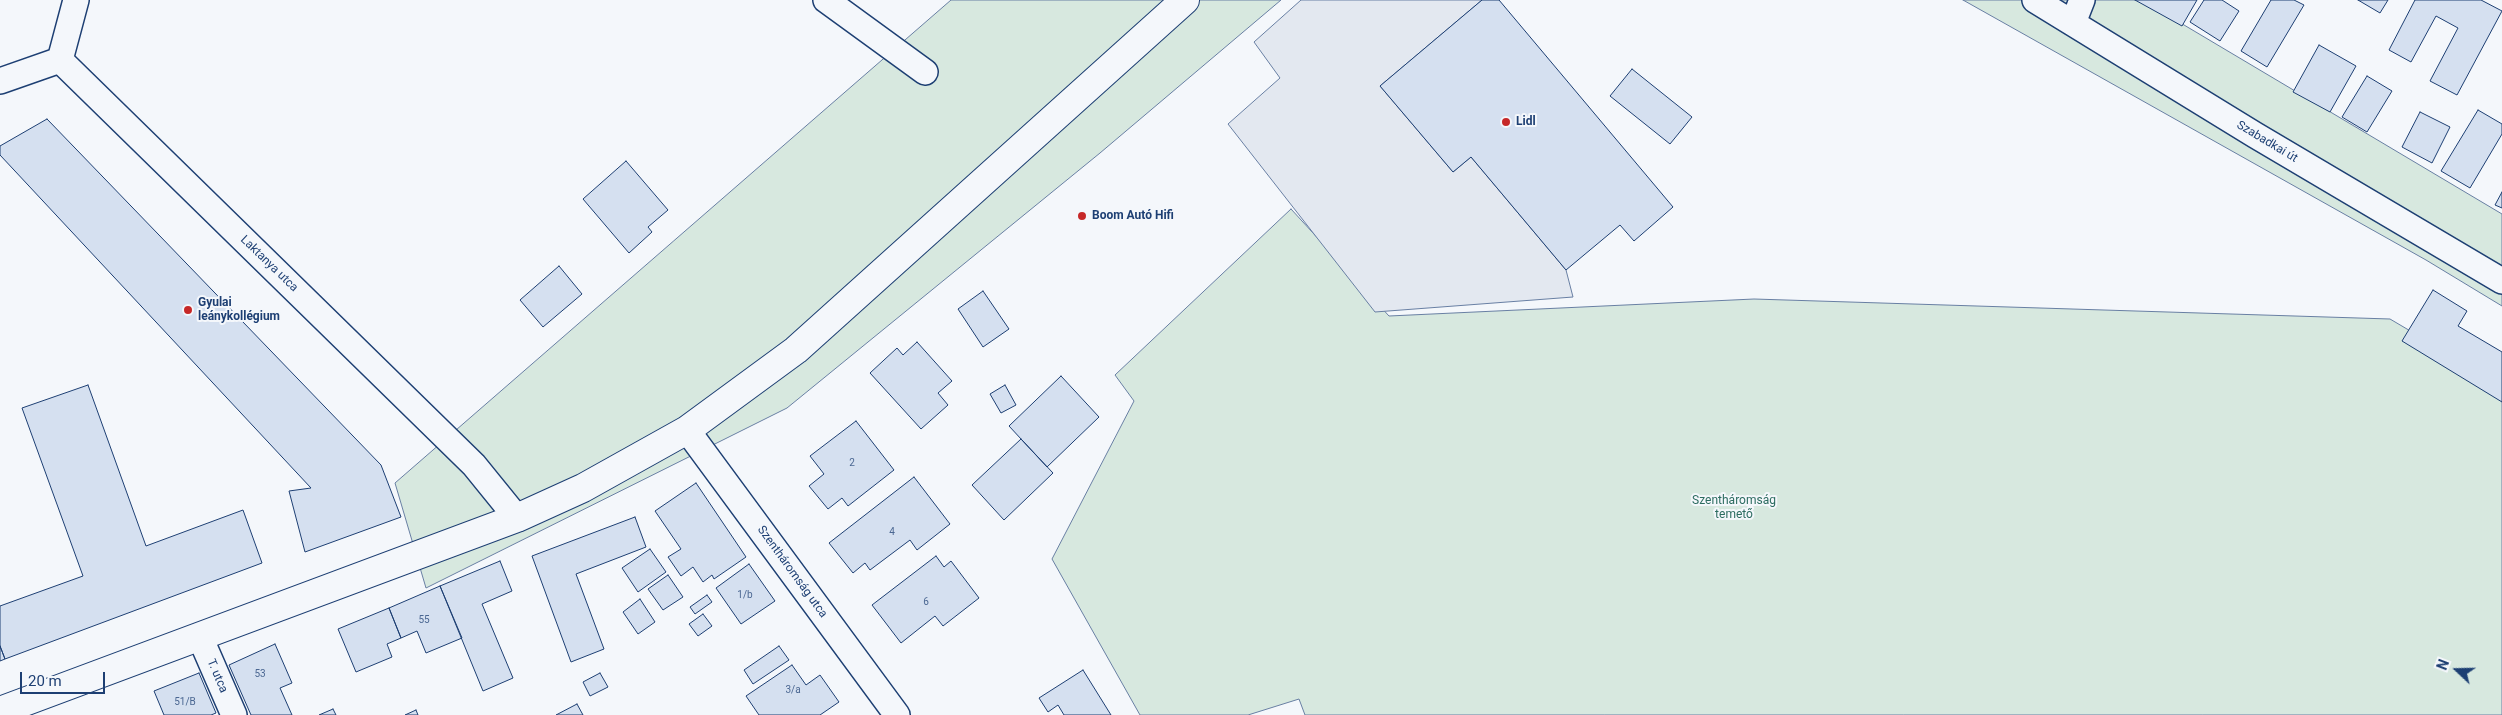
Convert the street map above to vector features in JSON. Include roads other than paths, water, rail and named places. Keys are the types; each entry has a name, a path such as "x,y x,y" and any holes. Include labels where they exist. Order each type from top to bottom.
{"street":[{"path":"0,81 60,60 76,0"},
{"path":"826,0 925,72"},
{"path":"0,711 517,518 583,488 687,430 796,350 1185,0"},
{"name":"Szabadkai út","path":"2035,0 2255,135 2502,281"},
{"path":"2073,23 2082,0"},
{"name":"Laktanya utca","path":"60,60 474,465 517,518"},
{"name":"Szentháromság utca","path":"687,430 897,715"},
{"name":"T. utca","path":"200,636 234,715"}],"place":[{"name":"Lidl","path":"1506,122"},
{"name":"Boom Autó Hifi","path":"1082,216"},
{"name":"Gyulai leánykollégium","path":"188,310"}],"park label":[{"name":"Szentháromság temető","path":"1734,508"}]}
